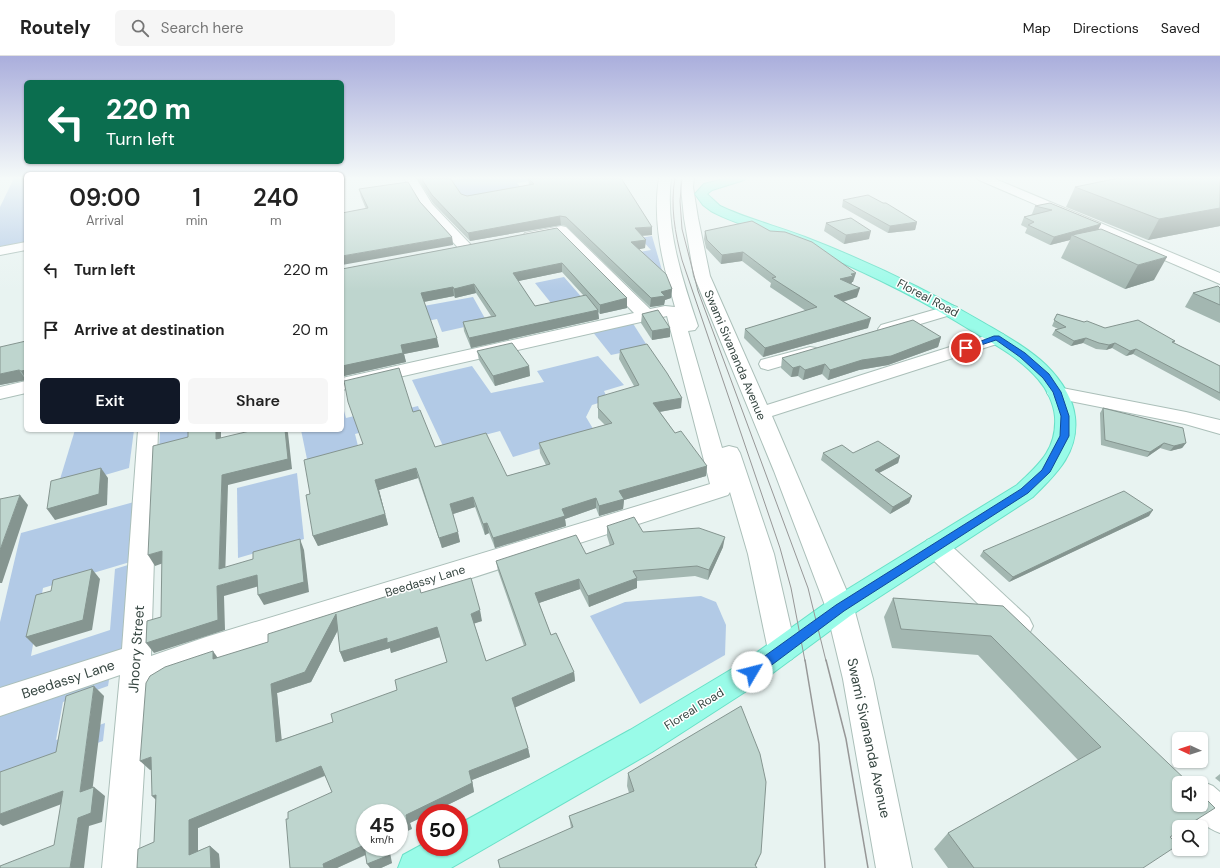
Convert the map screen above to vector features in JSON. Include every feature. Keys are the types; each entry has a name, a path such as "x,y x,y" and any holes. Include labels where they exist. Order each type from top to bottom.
{"main road":[{"name":"Floreal Road","path":"468,839 641,742 752,672 840,608 1024,491 1046,472 1065,436 1065,416 1057,392 1046,376 1022,355 997,338 952,310 874,271 813,244 731,216"},
{"path":"749,216 813,244"},
{"path":"416,868 437,856"}],"street":[{"path":"436,216 466,248"},
{"path":"664,216 673,274 761,554 782,650"},
{"name":"Swami Sivananda Avenue","path":"690,216 702,276 785,471 840,608 858,679 894,868"},
{"path":"1072,216 1220,279"},
{"path":"517,238 561,230 646,316"},
{"path":"450,251 480,245"},
{"path":"0,251 24,246"},
{"path":"875,333 952,310"},
{"name":"Beedassy Lane","path":"0,702 136,669 162,665 720,489 722,480 676,314 674,312 665,311 646,316"},
{"path":"344,384 646,316"},
{"path":"769,411 997,338"},
{"path":"768,364 829,346"},
{"path":"0,393 24,387"},
{"path":"1057,392 1186,418 1220,427"},
{"name":"Jhoory Street","path":"120,868 136,669 148,432"},
{"path":"936,548 1040,646"},
{"path":"1208,804 1220,816"}],"shaded area":[{"path":"0,216 24,216 24,243 0,248"},
{"path":"652,236 664,277 634,253 651,250 640,238"},
{"path":"564,277 585,301 555,308 535,283"},
{"path":"473,297 487,322 442,332 437,319 396,327 391,312"},
{"path":"632,322 648,347 611,355 592,331"},
{"path":"598,356 624,385 604,391 608,400 592,405 586,417 595,432 513,457 500,431 443,446 412,380 472,366 491,393 544,382 537,371"},
{"path":"418,406 422,417 355,434 359,450 308,464 301,432 344,432 344,411 346,418 379,410 381,415"},
{"path":"74,432 134,432 129,468 57,489"},
{"path":"160,432 192,432 188,445 159,453"},
{"path":"297,473 304,539 238,558 237,488"},
{"path":"134,502 130,562 43,588 31,656 110,630 115,569 128,565 123,650 0,691 0,622 21,533"},
{"path":"701,596 716,602 726,625 725,655 640,704 590,616 625,602"},
{"path":"110,674 108,686 63,702 56,740 105,723 103,741 4,776 0,795 0,711"}],"building":[{"path":"344,216 433,216 452,237 344,256"},
{"path":"452,216 645,216 652,227 635,228 646,240 631,242 666,274 672,289 661,292 665,296 651,298 566,217 560,216 468,233"},
{"path":"872,216 907,216 917,222 890,226"},
{"path":"1081,216 1101,224 1054,237 1028,225 1034,222 1024,217"},
{"path":"1151,216 1176,216 1159,219"},
{"path":"851,218 871,231 846,235 826,223"},
{"path":"752,221 770,231 785,232 812,242 856,273 851,274 853,276 840,279 860,288 834,296 871,318 765,348 745,329 817,307 772,278 776,277 743,252 722,255 707,240 705,231"},
{"path":"557,228 627,298 600,305 562,263 513,273 535,306 586,295 598,310 469,338 463,322 496,316 474,284 454,289 453,287 421,293 437,338 401,345 403,353 344,366 344,269"},
{"path":"1101,229 1167,257 1138,265 1072,235"},
{"path":"1218,286 1220,288 1220,305 1193,293"},
{"path":"658,310 670,328 652,331 642,314"},
{"path":"1057,314 1084,322 1087,321 1105,328 1138,320 1175,341 1172,342 1220,366 1220,393 1136,349 1130,351 1115,343 1109,345 1086,338 1074,341 1055,330 1066,327 1054,320"},
{"path":"913,320 941,337 891,356 862,360 830,370 825,364 805,370 800,366 793,368 782,358"},
{"path":"24,341 24,370 0,374 0,347"},
{"path":"512,343 529,366 493,376 477,351"},
{"path":"647,344 682,398 653,403 675,433 681,431 707,466 619,491 624,499 599,506 596,498 562,509 565,516 493,538 487,523 483,524 473,497 450,504 458,532 439,538 416,468 375,480 385,514 313,536 306,495 310,494 304,460 363,444 348,402 344,381 399,368 413,412 420,410 435,447 486,433 507,476 550,464 539,443 612,423 598,408 598,397 639,385 620,350"},
{"path":"1103,408 1183,428 1186,443 1174,446 1164,443 1150,452 1105,440"},
{"path":"188,432 216,432 216,439 246,432 285,432 288,459 222,475 219,569 253,559 253,552 300,539 304,582 258,595 257,575 217,586 218,620 146,643 147,621 161,617 162,551 148,555 153,446 188,437"},
{"path":"878,441 900,456 875,470 912,496 893,507 823,453 842,445 853,453"},
{"path":"101,468 99,494 47,509 51,481"},
{"path":"1124,491 1153,510 1013,577 983,551"},
{"path":"20,495 0,550 0,499"},
{"path":"634,517 643,532 699,528 725,537 709,570 697,566 633,571 637,578 588,596 579,579 535,593 551,635 556,633 574,672 512,698 528,748 469,771 472,783 429,804 416,804 416,810 408,814 408,804 356,804 356,849 323,864 324,868 290,868 286,819 288,819 288,812 332,792 321,766 189,820 189,855 210,846 211,868 137,868 138,849 154,842 156,795 152,796 151,757 140,761 146,683 150,676 165,667 213,651 213,659 268,642 268,634 419,586 421,593 471,578 480,610 471,614 486,661 526,645 496,561 576,535 586,554 614,544 607,526","holes":["336,614 340,652 387,638 387,643 437,627 447,662 395,680 397,690 331,714 333,722 276,742 271,684 305,672"]},
{"path":"92,569 83,620 26,637 36,595 51,591 53,580"},
{"path":"893,598 1003,606 1182,776 1172,776 1172,812 1208,812 1208,801 1215,808 1196,820 1172,820 1172,836 1170,837 1172,839 1172,849 1143,868 974,868 948,833 1101,747 991,636 901,629"},
{"path":"94,686 80,792 94,787 91,813 78,818 70,868 0,868 0,866 54,845 63,791 0,814 0,772 56,752 66,696"},
{"path":"741,706 760,754 766,782 761,853 755,865 757,868 500,868 498,860 573,827 569,816 634,791 628,773"},
{"path":"366,856 387,856 367,864"}],"tram line":[{"path":"674,216 677,240 682,260 780,548 791,588 805,661"},
{"path":"681,216 682,229 698,291 808,588 826,661"},
{"path":"805,660 819,744 825,868"},
{"path":"826,660 846,739 868,868"}],"route":[{"path":"752,672 840,608 1024,491 1046,472 1065,436 1065,416 1057,392 1046,376 1022,355 997,338 966,348"}]}
